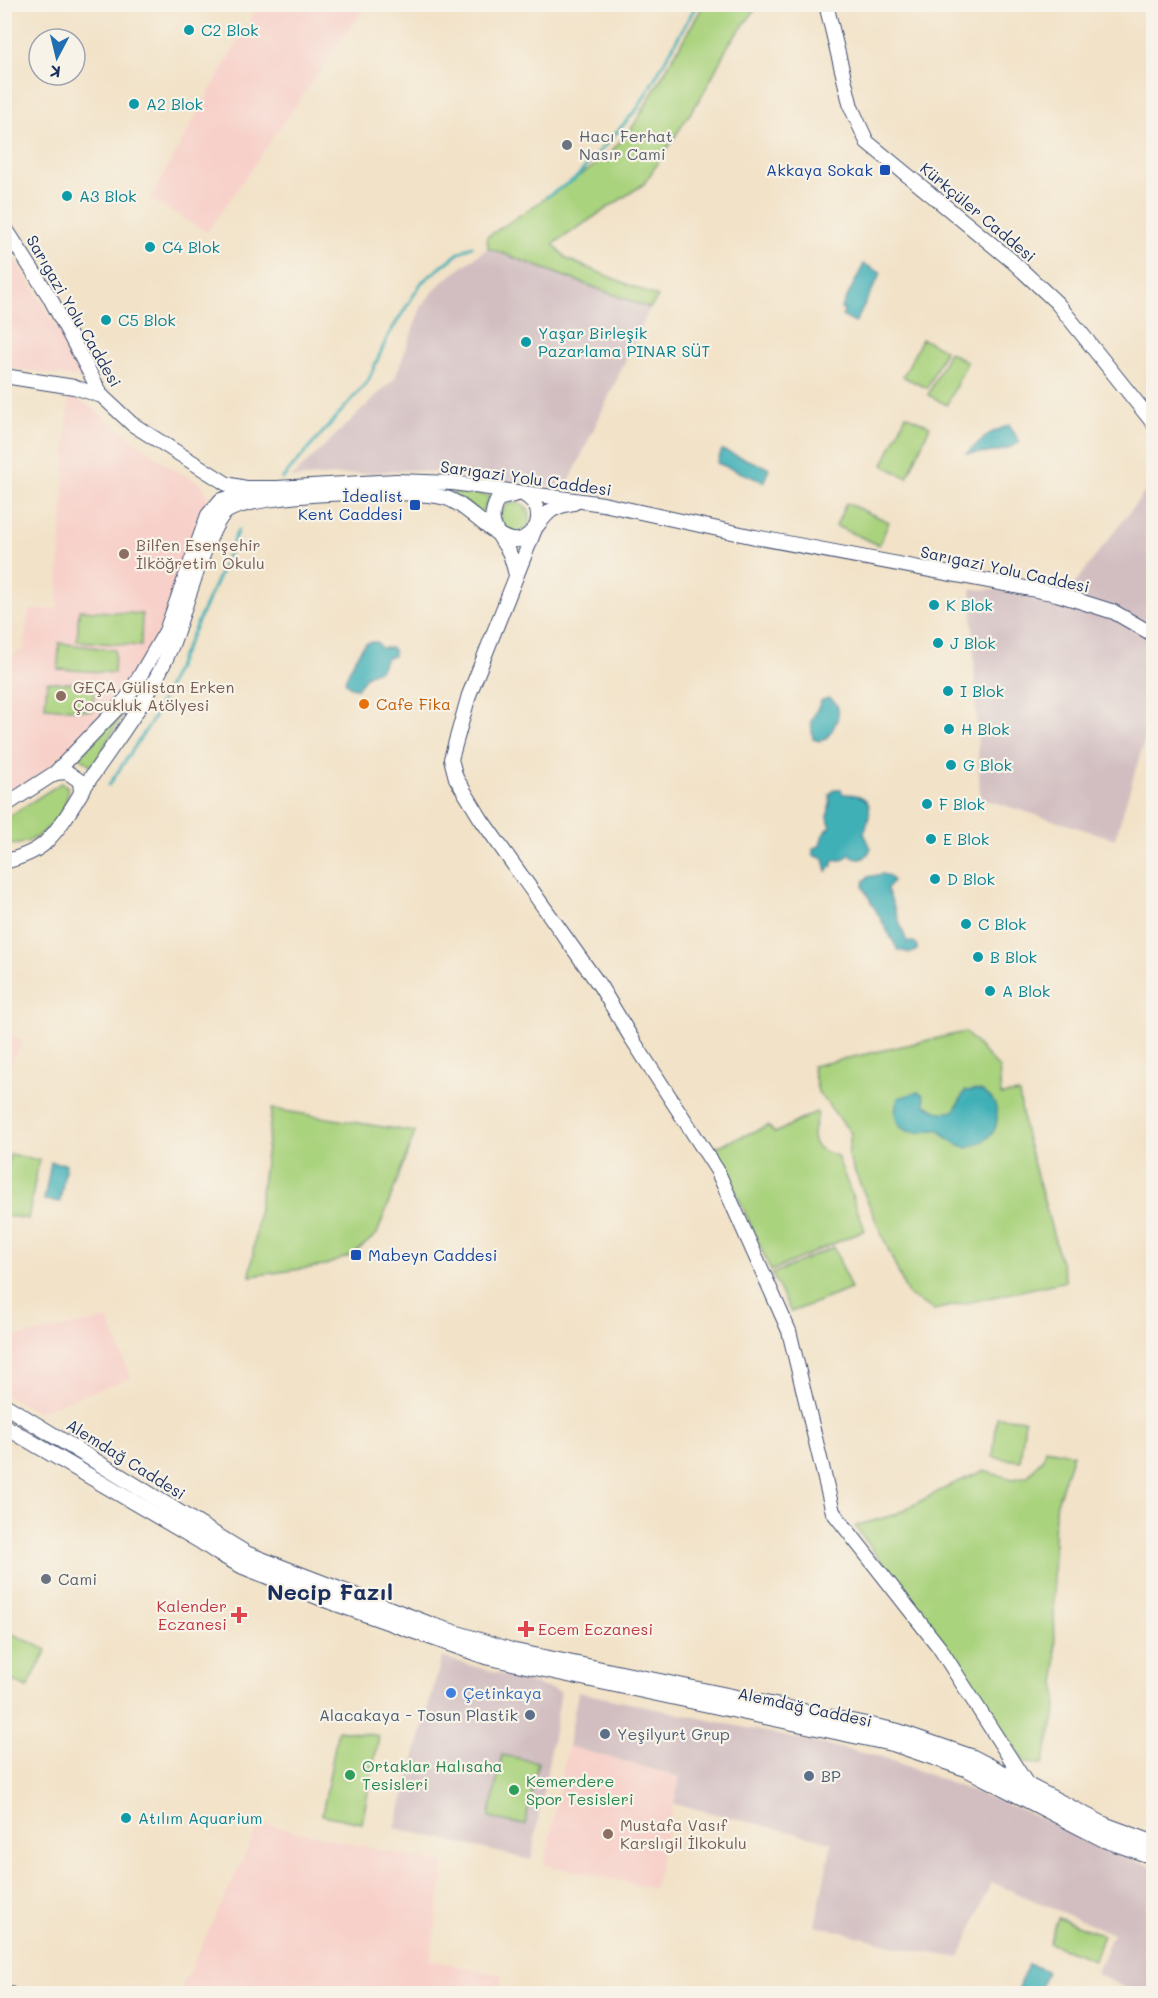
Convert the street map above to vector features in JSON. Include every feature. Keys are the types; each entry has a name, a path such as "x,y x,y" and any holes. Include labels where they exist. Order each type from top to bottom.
{"main road":[{"name":"Alemdağ Caddesi","path":"4,1405 224,1548"},
{"name":"Alemdağ Caddesi","path":"4,1426 200,1541 247,1554 331,1594 433,1633 800,1718 894,1744 967,1769 1105,1840 1154,1857"},
{"name":"Alemdağ Caddesi","path":"800,1718 897,1731 972,1757 1105,1825 1154,1843"}],"street":[{"name":"Kürkçüler Caddesi","path":"826,4 851,107 867,142 1012,261 1057,303 1154,424"},
{"name":"Sarıgazi Yolu Caddesi","path":"4,226 49,296 102,396 132,424 227,484 248,488 277,488 396,481 453,483 582,501 755,537 1057,594 1113,612 1154,635"},
{"path":"4,376 74,387 102,396"},
{"path":"196,465 217,491 221,500 233,505 360,492 423,494 448,498 495,531 507,538 518,540 525,537 550,510 582,501"},
{"path":"4,806 55,773 127,698 166,632 208,515 221,500 244,493 277,488"},
{"path":"516,575 510,554 495,531 492,518 498,499 521,493 532,499 539,516 537,524 469,695 451,759 456,778 481,819 600,986 717,1170 789,1331 833,1512 939,1647 1028,1786"},
{"path":"4,862 25,856 43,844 67,818 81,792 139,707 171,647 217,524 227,511 249,503"},
{"path":"55,773 67,772 80,781 81,792"},
{"path":"4,853 25,856"},
{"path":"4,1993 10,1994"}],"shaded area":[{"path":"258,5 366,5 207,232 150,199"},
{"path":"4,240 84,371 80,378 5,367"},
{"path":"488,248 650,308 566,489 413,470 291,478 395,378 422,305 442,282"},
{"name":"Bilfen Esenşehir İlköğretim Okulu","path":"69,396 86,404 168,466 201,484 209,498 160,629 129,680 106,711 40,775 5,797 5,661 24,648 29,610 57,609"},
{"path":"1153,481 1153,712 1115,839 980,798 971,589 1004,590 1060,603"},
{"path":"5,1032 23,1041 5,1075"},
{"path":"108,1319 131,1378 36,1412 5,1394 5,1339"},
{"path":"442,1657 561,1692 531,1860 395,1828"},
{"path":"578,1692 882,1757 1027,1812 1124,1857 1153,1866 1153,1993 1136,1993 1096,1974 1113,1934 991,1882 960,1958 907,1949 815,1925 832,1842 674,1804 680,1777 568,1746"},
{"name":"Mustafa Vasıf Karslıgil İlkokulu","path":"568,1746 680,1777 654,1889 544,1864"},
{"path":"260,1823 445,1864 430,1960 502,1975 499,1993 179,1993"}],"green space":[{"path":"704,4 759,5 729,44 704,92 644,184 553,244 567,259 658,297 650,308 488,248 487,237 606,158 634,125"},
{"path":"922,339 945,350 927,388 903,377"},
{"path":"949,352 967,362 947,405 928,395"},
{"path":"906,415 930,426 907,478 883,465"},
{"path":"449,490 490,496 481,514"},
{"path":"515,503 526,507 530,518 526,529 515,533 504,529 500,518 504,507"},
{"path":"846,503 889,522 879,545 836,526"},
{"path":"79,610 142,614 141,646 77,641"},
{"path":"59,643 115,650 114,673 58,669"},
{"path":"47,682 94,684 93,711 45,707"},
{"path":"124,711 93,767 79,756"},
{"path":"61,783 67,786 64,807 48,828 27,842 5,843 5,819"},
{"path":"965,1032 999,1068 1001,1095 1019,1093 1025,1132 1066,1281 934,1310 908,1295 848,1156 851,1133 818,1092 812,1066"},
{"path":"272,1109 415,1132 377,1234 352,1255 323,1266 250,1276"},
{"path":"816,1112 818,1115 813,1131 814,1142 817,1147 837,1156 865,1230 771,1271 716,1147 768,1126 775,1133"},
{"path":"10,1154 39,1160 28,1219 5,1215 5,1184"},
{"path":"834,1247 851,1289 791,1312 772,1274"},
{"path":"997,1417 1025,1420 1020,1461 993,1457"},
{"path":"1045,1449 1073,1454 1055,1509 1053,1578 1057,1708 1043,1764 1025,1763 855,1526 894,1515 983,1471 1013,1479 1028,1476 1043,1458"},
{"path":"4,1630 47,1650 27,1688 5,1677"},
{"name":"Ortaklar Halısaha Tesisleri","path":"338,1730 379,1736 362,1823 322,1815"},
{"name":"Kemerdere Spor Tesisleri","path":"502,1755 538,1762 525,1825 489,1818"},
{"path":"1058,1918 1103,1935 1094,1960 1049,1943"}],"water":[{"path":"864,264 881,273 855,323 842,316 845,311 841,309"},
{"path":"1009,425 1020,442 994,452 967,453 989,434"},
{"path":"722,450 769,468 764,482 717,463"},
{"path":"377,642 381,648 391,648 394,656 386,658 381,669 367,675 358,688 349,686 345,681 358,654 367,643"},
{"path":"829,698 837,707 838,717 826,739 819,741 813,739 811,721 822,700"},
{"path":"834,790 841,790 843,794 861,796 866,800 869,817 864,833 871,848 861,859 852,857 851,854 842,860 833,860 832,866 827,871 824,859 813,855 813,848 820,846 823,835 831,827 828,814 830,794"},
{"path":"882,874 889,876 893,881 887,889 907,942 914,942 917,945 917,950 911,953 898,950 863,887 868,877"},
{"path":"965,1091 986,1094 997,1111 993,1132 989,1137 968,1148 949,1139 940,1130 913,1132 901,1127 898,1123 895,1112 898,1098 918,1092 923,1095 925,1105 936,1111 946,1112 954,1111"},
{"path":"51,1162 66,1164 60,1202 44,1200"},
{"path":"1028,1964 1047,1971 1039,1993 1017,1993"}],"waterway":[{"path":"546,197 575,179 638,108 697,4"},
{"path":"282,479 368,381 388,336 422,282 459,253 472,246"},
{"path":"109,785 152,721 238,530"}],"place":[{"name":"C2 Blok","path":"189,30"},
{"name":"A2 Blok","path":"134,104"},
{"name":"Hacı Ferhat Nasır Cami","path":"567,145"},
{"name":"Akkaya Sokak","path":"885,170"},
{"name":"A3 Blok","path":"67,196"},
{"name":"C4 Blok","path":"150,247"},
{"name":"C5 Blok","path":"106,320"},
{"name":"Yaşar Birleşik Pazarlama PINAR SÜT","path":"526,342"},
{"name":"İdealist Kent Caddesi","path":"415,505"},
{"name":"Bilfen Esenşehir İlköğretim Okulu","path":"124,554"},
{"name":"K Blok","path":"934,605"},
{"name":"J Blok","path":"938,643"},
{"name":"I Blok","path":"948,691"},
{"name":"GEÇA Gülistan Erken Çocukluk Atölyesi","path":"61,696"},
{"name":"Cafe Fika","path":"364,704"},
{"name":"H Blok","path":"949,729"},
{"name":"G Blok","path":"951,765"},
{"name":"F Blok","path":"927,804"},
{"name":"E Blok","path":"931,839"},
{"name":"D Blok","path":"935,879"},
{"name":"C Blok","path":"966,924"},
{"name":"B Blok","path":"978,957"},
{"name":"A Blok","path":"990,991"},
{"name":"Mabeyn Caddesi","path":"356,1255"},
{"name":"Cami","path":"46,1579"},
{"name":"Kalender Eczanesi","path":"239,1615"},
{"name":"Ecem Eczanesi","path":"526,1629"},
{"name":"Çetinkaya","path":"451,1693"},
{"name":"Alacakaya - Tosun Plastik","path":"530,1715"},
{"name":"Yeşilyurt Grup","path":"605,1734"},
{"name":"Ortaklar Halısaha Tesisleri","path":"350,1775"},
{"name":"BP","path":"809,1776"},
{"name":"Kemerdere Spor Tesisleri","path":"514,1790"},
{"name":"Atılım Aquarium","path":"126,1818"},
{"name":"Mustafa Vasıf Karslıgil İlkokulu","path":"608,1834"}],"district":[{"name":"Necip Fazıl","path":"330,1592"}]}
